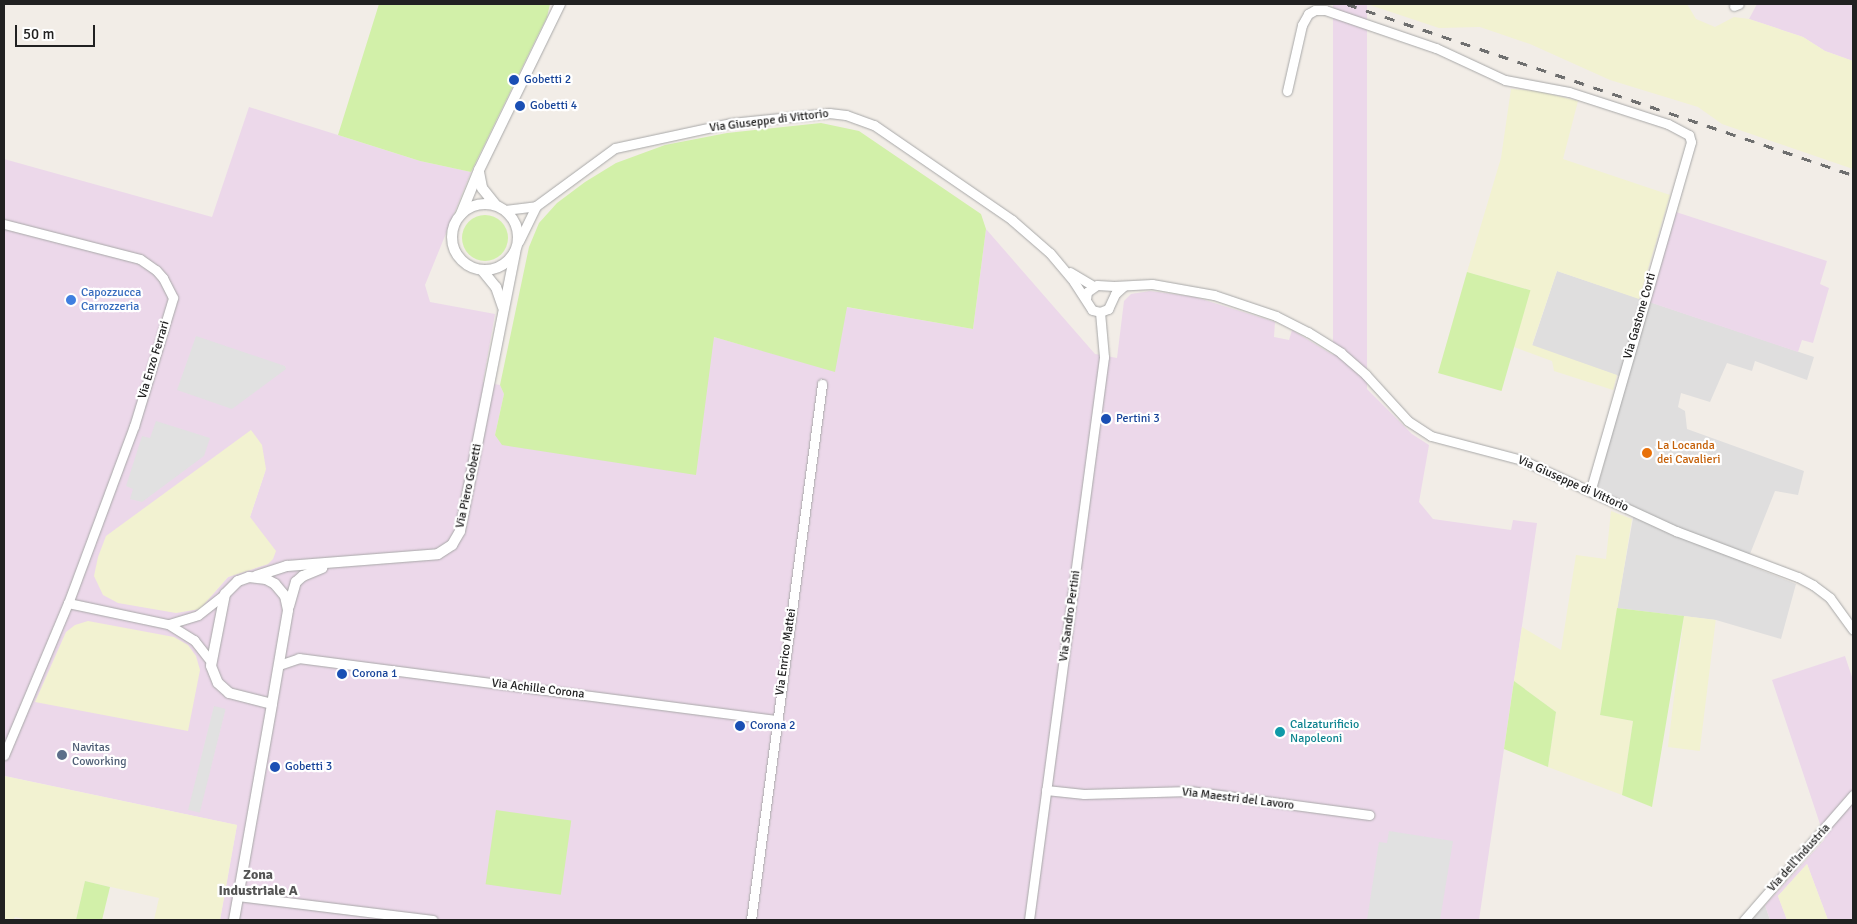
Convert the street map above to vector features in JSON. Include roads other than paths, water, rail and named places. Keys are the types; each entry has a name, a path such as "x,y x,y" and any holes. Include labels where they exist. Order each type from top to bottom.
{"street":[{"path":"479,170 482,188 516,223 518,241 515,252 504,264 490,270 482,270 466,264 456,251 452,235 456,220 461,214 479,170 560,4"},
{"name":"Via Gastone Corti","path":"1287,90 1302,25 1308,14 1315,10 1325,10 1436,48 1505,80 1569,92 1668,124 1689,135 1691,142 1590,491"},
{"name":"Via Giuseppe di Vittorio","path":"518,241 536,206 608,153 622,146 731,123 811,114 846,115 874,125 994,206 1030,235 1062,268 1086,299 1089,307 1100,312"},
{"path":"461,214 474,206 500,207"},
{"name":"Via Giuseppe di Vittorio","path":"500,207 536,206"},
{"name":"Via Enzo Ferrari","path":"4,224 140,259 156,270 163,278 172,298 134,426 68,603 4,755"},
{"name":"Via Piero Gobetti","path":"336,563 438,554 446,550 457,538 515,252"},
{"name":"Via Giuseppe di Vittorio","path":"1062,268 1093,286 1100,284 1107,286 1152,284 1194,290 1238,302 1276,316 1341,352 1366,375 1408,421 1431,436 1522,460 1676,531 1777,568 1813,585 1830,598 1853,630"},
{"path":"482,270 496,288 504,309"},
{"path":"1100,312 1108,309 1118,290 1127,285"},
{"path":"1086,299 1088,292 1093,286"},
{"path":"1107,286 1114,298"},
{"name":"Via Sandro Pertini","path":"1029,920 1104,357 1100,312"},
{"name":"Via Enrico Mattei","path":"751,920 822,384"},
{"path":"168,624 198,615 238,581 287,566 336,563"},
{"path":"234,920 288,610 296,582 314,570 336,563"},
{"path":"255,577 266,579 279,588 285,596 288,610"},
{"path":"225,594 211,662 214,677 223,689 240,697 272,704"},
{"path":"68,603 168,624 194,640 211,662"},
{"name":"Via Achille Corona","path":"282,648 299,658 778,720"},
{"name":"Via Achille Corona","path":"279,665 299,658"},
{"name":"Via Maestri del Lavoro","path":"1046,790 1084,794 1190,791 1369,815"},
{"name":"Via dell'Industria","path":"1744,920 1853,795"},
{"path":"238,896 433,920"}],"railway":[{"path":"1347,4 1853,175"}],"place":[{"name":"Gobetti 2","path":"514,80"},
{"name":"Gobetti 4","path":"520,106"},
{"name":"Capozzucca Carrozzeria","path":"71,300"},
{"name":"Pertini 3","path":"1106,419"},
{"name":"La Locanda dei Cavalieri","path":"1647,453"},
{"name":"Corona 1","path":"342,674"},
{"name":"Corona 2","path":"740,726"},
{"name":"Calzaturificio Napoleoni","path":"1280,732"},
{"name":"Navitas Coworking","path":"62,755"},
{"name":"Gobetti 3","path":"275,767"}],"district":[{"name":"Zona Industriale A","path":"258,884"}]}
